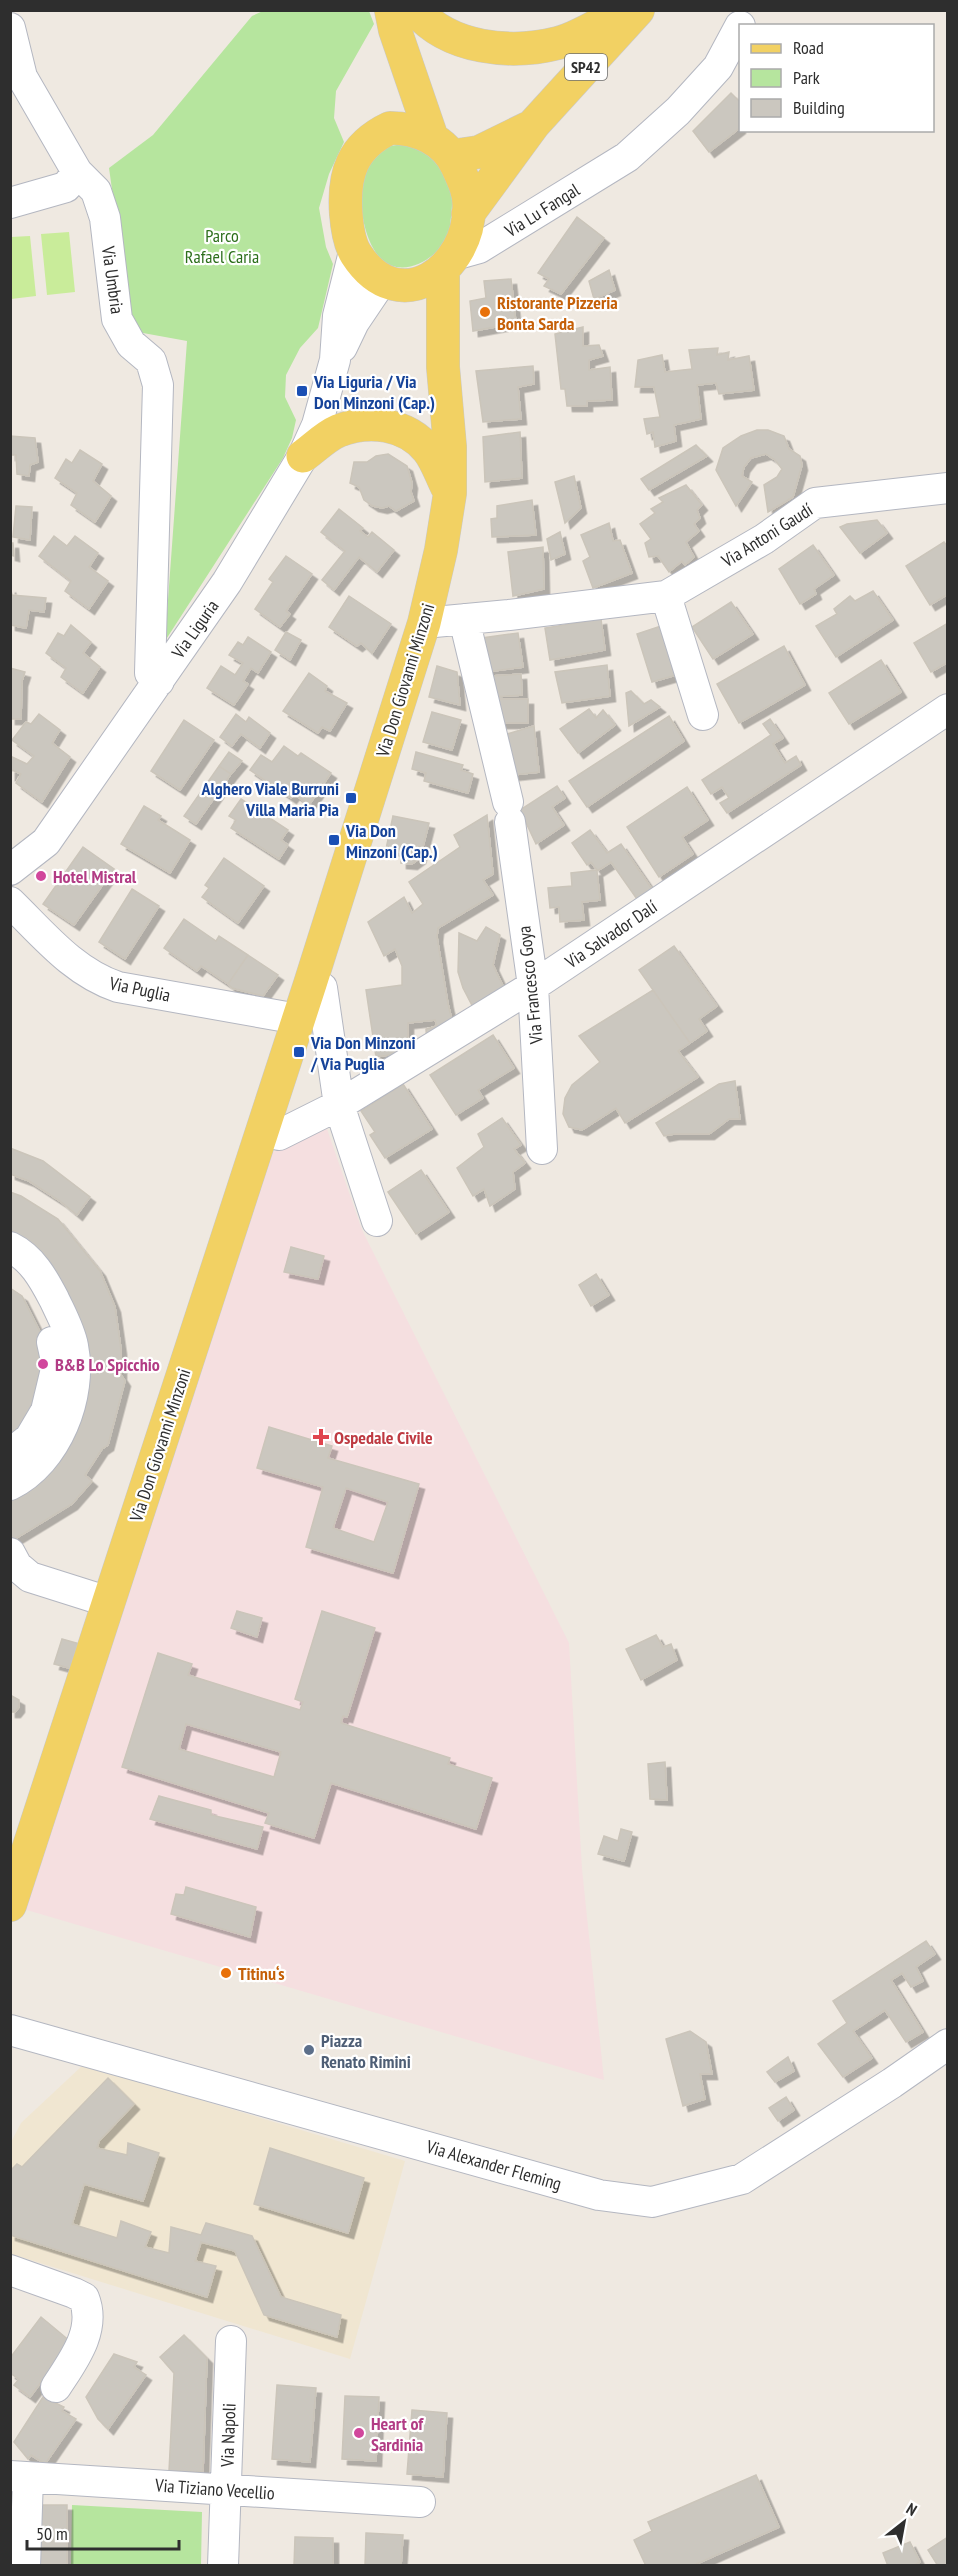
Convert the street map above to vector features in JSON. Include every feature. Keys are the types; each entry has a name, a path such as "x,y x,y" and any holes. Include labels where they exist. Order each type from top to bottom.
{"main road":[{"path":"401,17 479,47 512,48 558,43 625,10"},
{"name":"SP42","path":"468,214 534,124 638,10"},
{"path":"390,128 397,83 401,17"},
{"path":"401,17 442,147 467,188 468,214 466,232 448,262 433,278 394,283 365,266 354,252 347,229 346,178 359,151 376,134 390,128 409,128 442,147"},
{"name":"SP42","path":"442,147 479,152 534,124"},
{"name":"Via Don Giovanni Minzoni","path":"11,1899 263,1131 424,623 441,550 450,493 450,447 443,367 448,262"},
{"name":"Via Don Giovanni Minzoni","path":"394,283 430,328 443,367"},
{"path":"303,456 336,432 364,423 397,427 419,440 430,452 450,493"}],"street":[{"name":"Via Lu Fangal","path":"742,24 749,10"},
{"name":"Via Umbria","path":"11,29 22,77 77,172 96,191 105,218 117,320 131,344 151,361 158,385 150,673 159,681"},
{"name":"Via Lu Fangal","path":"448,262 479,248 627,157 678,111 718,67 739,30"},
{"path":"10,202 66,187 77,172"},
{"name":"Via Liguria","path":"10,870 46,842 227,582 303,456 318,425 335,360 338,316 354,252"},
{"name":"Via Liguria","path":"335,360 354,322 394,283"},
{"name":"Via Antoni Gaudí","path":"424,623 666,596 764,539 815,503 948,488"},
{"path":"666,596 704,715"},
{"name":"Via Francesco Goya","path":"464,619 509,812 533,986 542,1149"},
{"name":"Via Salvador Dalí","path":"263,1131 279,1135 339,1105 533,986 948,709"},
{"name":"Via Puglia","path":"10,902 75,965 99,980 118,987 298,1019"},
{"path":"310,984 322,988 339,1105 377,1221"},
{"path":"10,1247 40,1272 66,1322 74,1347 74,1388 60,1437 46,1457 10,1485"},
{"path":"10,1271 28,1289 47,1320 57,1365 46,1411 30,1438 10,1454"},
{"path":"10,1552 16,1566 30,1577 109,1602"},
{"name":"Via Alexander Fleming","path":"10,2030 590,2192 651,2202 742,2179 892,2083 948,2043"},
{"path":"10,2270 84,2298 88,2316 81,2347 56,2387"},
{"name":"Via Napoli","path":"223,2565 231,2341"},
{"path":"20,2477 25,2565"},
{"name":"Via Tiziano Vecellio","path":"20,2477 420,2502"}],"shaded area":[{"name":"Ospedale Civile","path":"327,1129 362,1230 569,1643 582,1869 604,2080 20,1908 271,1153"},
{"path":"83,2065 405,2161 350,2359 11,2254 10,2144 21,2123"}],"green space":[{"name":"Parco Rafael Caria","path":"263,11 369,11 374,24 336,91 334,118 344,142 329,174 319,208 326,247 333,264 318,328 300,348 286,375 285,397 296,420 292,438 283,458 165,641 187,341 132,331 109,168 153,135 252,16"},
{"path":"417,143 446,174 452,203 450,228 441,247 426,260 408,267 398,267 389,265 373,249 363,219 362,186 365,171 371,159 381,150 394,145"},
{"path":"69,232 75,292 47,295 41,234"},
{"path":"30,236 36,296 11,299 11,237"},
{"path":"72,2505 202,2512 201,2565 71,2565"}],"building":[{"path":"731,93 739,101 739,129 709,152 693,131"},
{"path":"577,217 604,238 561,294 544,286 549,279 538,273"},
{"path":"609,270 615,290 594,299 589,281"},
{"path":"511,279 516,323 473,331 470,301 486,298 484,281"},
{"path":"583,327 583,346 599,345 603,356 589,360 589,370 610,367 612,400 587,401 587,406 567,406 565,389 561,389 555,334"},
{"path":"718,348 717,355 729,352 728,360 749,356 754,390 719,394 716,383 697,385 701,419 674,425 676,441 655,447 653,432 647,434 644,419 660,417 654,387 635,387 638,360 662,355 665,372 692,369 689,350"},
{"path":"533,366 534,384 518,387 521,419 483,422 476,371"},
{"path":"757,430 768,430 784,436 789,449 800,456 802,465 793,497 768,512 764,485 777,477 782,469 775,460 766,454 751,458 744,467 742,476 752,482 736,506 716,470 723,448 741,436"},
{"path":"520,432 522,478 485,482 483,437"},
{"path":"10,436 35,438 38,462 30,465 29,476 17,474 16,455 10,455"},
{"path":"696,445 707,456 649,490 641,479"},
{"path":"80,450 102,464 93,481 111,496 95,522 71,505 77,493 55,478 66,459 72,463"},
{"path":"388,454 407,466 412,483 411,492 414,501 396,511 389,506 382,508 373,506 364,500 359,487 350,483 354,462 367,462 376,456"},
{"path":"574,476 581,508 565,523 555,482"},
{"path":"686,485 702,505 697,510 700,518 694,524 699,531 686,542 694,557 685,565 682,561 669,572 658,556 649,557 645,543 651,539 640,524 655,513 651,509 663,502 659,498"},
{"path":"532,500 536,535 492,537 491,519 497,518 497,506"},
{"path":"16,506 32,507 30,540 13,537"},
{"path":"339,509 363,528 360,531 368,537 372,532 394,550 377,572 359,557 334,590 322,580 345,551 321,532"},
{"path":"877,520 887,533 860,553 840,527 847,524"},
{"path":"609,523 613,541 620,540 632,573 593,588 583,561 590,557 581,535"},
{"path":"560,532 565,554 551,560 547,539"},
{"path":"54,536 67,546 75,536 98,553 89,567 108,581 89,609 65,591 71,581 39,556"},
{"path":"944,542 948,547 948,594 930,605 906,566"},
{"path":"10,543 13,543 14,556 10,555"},
{"path":"813,545 834,575 814,589 816,594 800,604 779,569"},
{"path":"543,547 544,589 513,596 508,552"},
{"path":"286,556 312,574 286,611 290,614 280,627 255,609 273,582 269,579"},
{"path":"10,587 12,595 46,598 44,612 29,610 26,628 10,625"},
{"path":"873,591 893,620 836,657 816,626 837,614 834,609 850,596 855,601"},
{"path":"349,596 391,624 372,653 361,643 357,646 329,627"},
{"path":"731,602 753,634 713,659 692,627"},
{"path":"601,619 605,650 550,660 545,628"},
{"path":"948,623 948,662 931,672 914,643"},
{"path":"71,625 91,642 83,653 100,667 83,693 61,677 66,668 46,653 58,633 64,636"},
{"path":"664,625 676,675 652,682 637,634"},
{"path":"286,632 301,640 290,660 275,650"},
{"path":"518,633 523,667 487,672 482,638"},
{"path":"248,637 271,652 258,673 251,668 243,681 248,684 234,705 207,688 221,666 235,675 243,663 229,655 238,642 243,645"},
{"path":"784,646 805,685 739,723 717,684"},
{"path":"881,660 901,692 849,724 829,693"},
{"path":"607,665 610,696 562,703 555,672"},
{"path":"437,666 457,672 460,705 429,697"},
{"path":"10,668 25,672 22,681 21,719 10,719"},
{"path":"309,673 327,686 325,691 347,703 330,731 322,727 318,733 283,711"},
{"path":"521,674 522,695 494,697 492,676"},
{"path":"631,691 644,704 651,700 660,707 629,726 626,693"},
{"path":"492,699 528,699 528,723 493,723"},
{"path":"589,709 596,718 603,710 615,725 578,753 560,729"},
{"path":"432,712 461,720 452,750 423,742"},
{"path":"39,714 60,730 52,743 70,757 42,802 16,783 21,774 12,770 10,776 10,756 27,764 34,756 12,740 26,722 31,724"},
{"path":"236,714 246,722 249,717 270,733 260,748 241,734 232,746 220,737"},
{"path":"669,716 684,741 587,807 569,781"},
{"path":"770,719 783,738 773,744 785,763 796,756 801,765 727,813 720,803 729,798 722,787 711,794 702,780 771,735 763,724"},
{"path":"184,720 214,740 180,790 151,771"},
{"path":"534,726 539,772 513,775 507,734"},
{"path":"284,746 298,756 301,753 331,773 309,805 294,794 291,798 250,770 261,755 272,762"},
{"path":"229,752 242,761 231,774 219,766"},
{"path":"416,752 463,765 461,770 473,774 468,793 424,781 426,773 412,769"},
{"path":"219,766 231,774 196,824 184,816"},
{"path":"557,786 565,798 552,807 564,825 536,844 520,810"},
{"path":"687,787 708,820 682,837 693,854 659,877 627,827"},
{"path":"241,799 288,830 281,840 288,845 279,859 231,828 236,820 229,816"},
{"path":"144,806 161,816 158,820 190,840 170,873 121,844"},
{"path":"487,815 493,874 483,880 493,895 438,928 437,937 454,1028 427,1045 426,1029 437,1026 435,1020 408,1023 408,1052 376,1057 366,990 402,985 402,966 395,949 384,956 368,922 404,897 412,913 423,904 409,882 460,847 454,835"},
{"path":"393,816 429,823 420,858 412,864 401,863 401,852 386,849"},
{"path":"590,830 607,853 621,844 654,892 639,902 611,862 597,871 600,900 582,902 584,920 560,922 559,907 550,908 548,888 572,886 571,873 597,870 591,862 587,865 572,843"},
{"path":"83,847 114,869 74,925 43,904"},
{"path":"224,858 264,886 238,923 202,897 209,888 205,885"},
{"path":"132,889 159,906 125,959 99,942"},
{"path":"184,919 216,941 219,936 248,955 228,984 201,966 197,971 164,948"},
{"path":"486,927 500,935 493,965 503,986 476,1013 463,988 458,972 459,933 477,941"},
{"path":"674,946 717,1006 699,1019 707,1031 690,1043 639,970"},
{"path":"248,955 278,975 263,996 232,988 228,984"},
{"path":"653,990 690,1043 678,1051 698,1077 625,1123 616,1108 582,1130 569,1127 563,1114 565,1098 572,1085 600,1062 579,1036"},
{"path":"493,1035 514,1068 478,1090 483,1098 456,1115 430,1075"},
{"path":"735,1081 740,1119 729,1119 709,1134 664,1136 656,1123 719,1084"},
{"path":"403,1084 432,1129 385,1158 370,1135 375,1132 361,1111"},
{"path":"502,1118 521,1145 514,1149 525,1163 513,1172 515,1189 490,1206 484,1189 473,1196 457,1168 484,1147 478,1134"},
{"path":"10,1148 43,1161 90,1197 77,1215 29,1181 10,1174"},
{"path":"421,1170 449,1212 416,1234 388,1192"},
{"path":"10,1192 21,1196 58,1219 100,1271 115,1307 121,1349 121,1375 125,1381 108,1445 102,1449 85,1475 92,1481 72,1504 10,1542 10,1499 86,1388 10,1237"},
{"path":"291,1247 324,1256 318,1279 284,1272"},
{"path":"596,1274 609,1295 591,1306 579,1285"},
{"path":"10,1288 22,1296 41,1334 46,1381 10,1445"},
{"path":"269,1427 332,1446 328,1458 419,1484 393,1573 306,1547 323,1487 257,1468","holes":["346,1488 388,1502 374,1542 333,1528"]},
{"path":"237,1611 262,1618 257,1637 231,1628"},
{"path":"322,1611 375,1628 347,1717 343,1716 341,1723 450,1758 448,1764 492,1778 476,1829 331,1783 314,1838 265,1823 269,1813 122,1767 158,1653 192,1664 188,1675 300,1710 303,1702 295,1699","holes":["186,1724 281,1752 274,1777 179,1749"]},
{"path":"656,1635 663,1647 671,1644 677,1660 641,1680 626,1649"},
{"path":"62,1639 80,1644 73,1669 54,1664"},
{"path":"10,1695 19,1700 19,1707 15,1712 10,1712"},
{"path":"665,1762 667,1800 650,1799 648,1764"},
{"path":"159,1796 211,1810 211,1815 263,1827 257,1849 150,1819"},
{"path":"621,1829 632,1832 624,1861 598,1854 604,1836 618,1841"},
{"path":"186,1887 256,1907 250,1937 171,1914 176,1894 184,1895"},
{"path":"926,1941 935,1954 916,1967 923,1981 911,1987 902,1973 891,1980 923,2032 906,2042 885,2010 853,2031 872,2058 843,2077 818,2044 847,2023 833,2001"},
{"path":"690,2031 706,2042 712,2074 700,2074 705,2099 683,2106 666,2039"},
{"path":"788,2057 794,2071 775,2082 767,2072"},
{"path":"108,2078 134,2104 99,2141 97,2148 127,2155 128,2143 159,2153 143,2201 84,2184 72,2224 117,2238 121,2221 151,2232 145,2247 169,2253 171,2227 201,2235 206,2223 252,2236 281,2297 341,2315 337,2337 264,2315 235,2251 201,2242 195,2261 216,2266 207,2297 10,2235 10,2171 17,2164 22,2167"},
{"path":"786,2097 794,2110 778,2121 769,2108"},
{"path":"270,2148 364,2178 348,2233 254,2204"},
{"path":"41,2317 71,2342 30,2397 14,2385 19,2379 10,2373 10,2358"},
{"path":"184,2335 207,2358 203,2472 169,2471 174,2373 160,2357"},
{"path":"114,2354 137,2362 134,2367 146,2375 108,2429 98,2419 86,2397"},
{"path":"277,2385 316,2388 310,2462 272,2459"},
{"path":"345,2396 379,2397 376,2461 342,2459"},
{"path":"43,2397 64,2407 62,2411 76,2419 45,2464 31,2455 28,2459 14,2442"},
{"path":"412,2410 447,2413 443,2477 407,2474"},
{"path":"756,2475 779,2527 692,2566 646,2566 634,2540 652,2531 648,2522"},
{"path":"37,2505 67,2505 67,2566 37,2566"},
{"path":"366,2533 403,2535 401,2566 365,2566"},
{"path":"295,2537 333,2538 333,2566 294,2566"},
{"path":"948,2537 948,2566 938,2566 928,2550"},
{"path":"910,2542 920,2562 913,2566 888,2566 883,2553"}],"place":[{"name":"Ristorante Pizzeria Bonta Sarda","path":"485,312"},
{"name":"Via Liguria / Via Don Minzoni (Cap.)","path":"302,391"},
{"name":"Alghero Viale Burruni Villa Maria Pia","path":"351,798"},
{"name":"Via Don Minzoni (Cap.)","path":"334,840"},
{"name":"Hotel Mistral","path":"41,876"},
{"name":"Via Don Minzoni / Via Puglia","path":"299,1052"},
{"name":"B&B Lo Spicchio","path":"43,1364"},
{"name":"Ospedale Civile","path":"321,1437"},
{"name":"Titinu‘s","path":"226,1973"},
{"name":"Piazza Renato Rimini","path":"309,2050"},
{"name":"Heart of Sardinia","path":"359,2433"}]}
